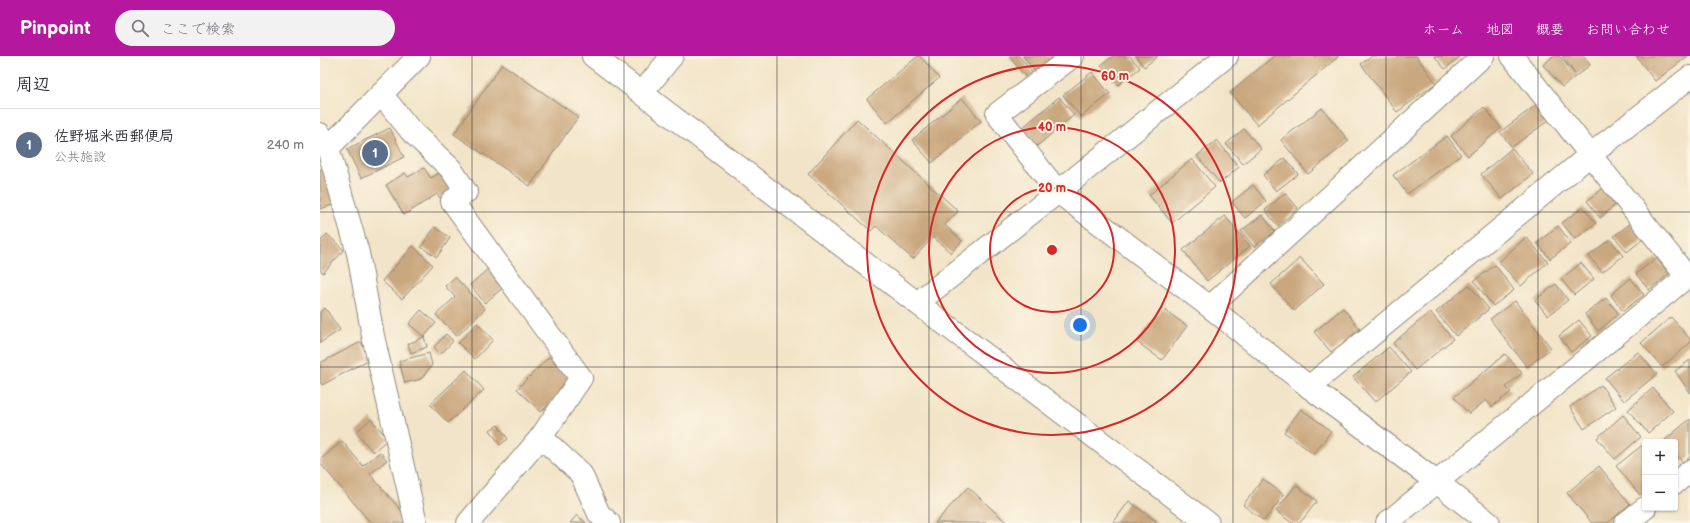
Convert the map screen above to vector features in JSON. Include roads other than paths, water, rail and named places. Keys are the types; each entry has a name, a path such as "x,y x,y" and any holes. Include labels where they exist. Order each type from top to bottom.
{"street":[{"path":"416,523 373,336 358,253 324,141 380,94 419,56"},
{"path":"593,56 1208,523"},
{"path":"642,93 672,56"},
{"path":"1073,56 997,114 1058,192 1210,307 1308,387 1438,483 1489,523"},
{"path":"1210,307 1483,56"},
{"path":"1387,523 1438,483 1688,275 1590,155 1512,56"},
{"path":"917,303 1058,192 1216,59"},
{"path":"1308,387 1590,155 1690,77"},
{"path":"380,94 411,131 451,169 466,192 452,201 581,378 541,437 468,523"},
{"path":"541,437 581,474 599,514 609,523"},
{"path":"1678,481 1690,471"},
{"path":"1626,523 1642,510"}],"place":[{"name":"佐野堀米西郵便局","path":"375,153"}]}
